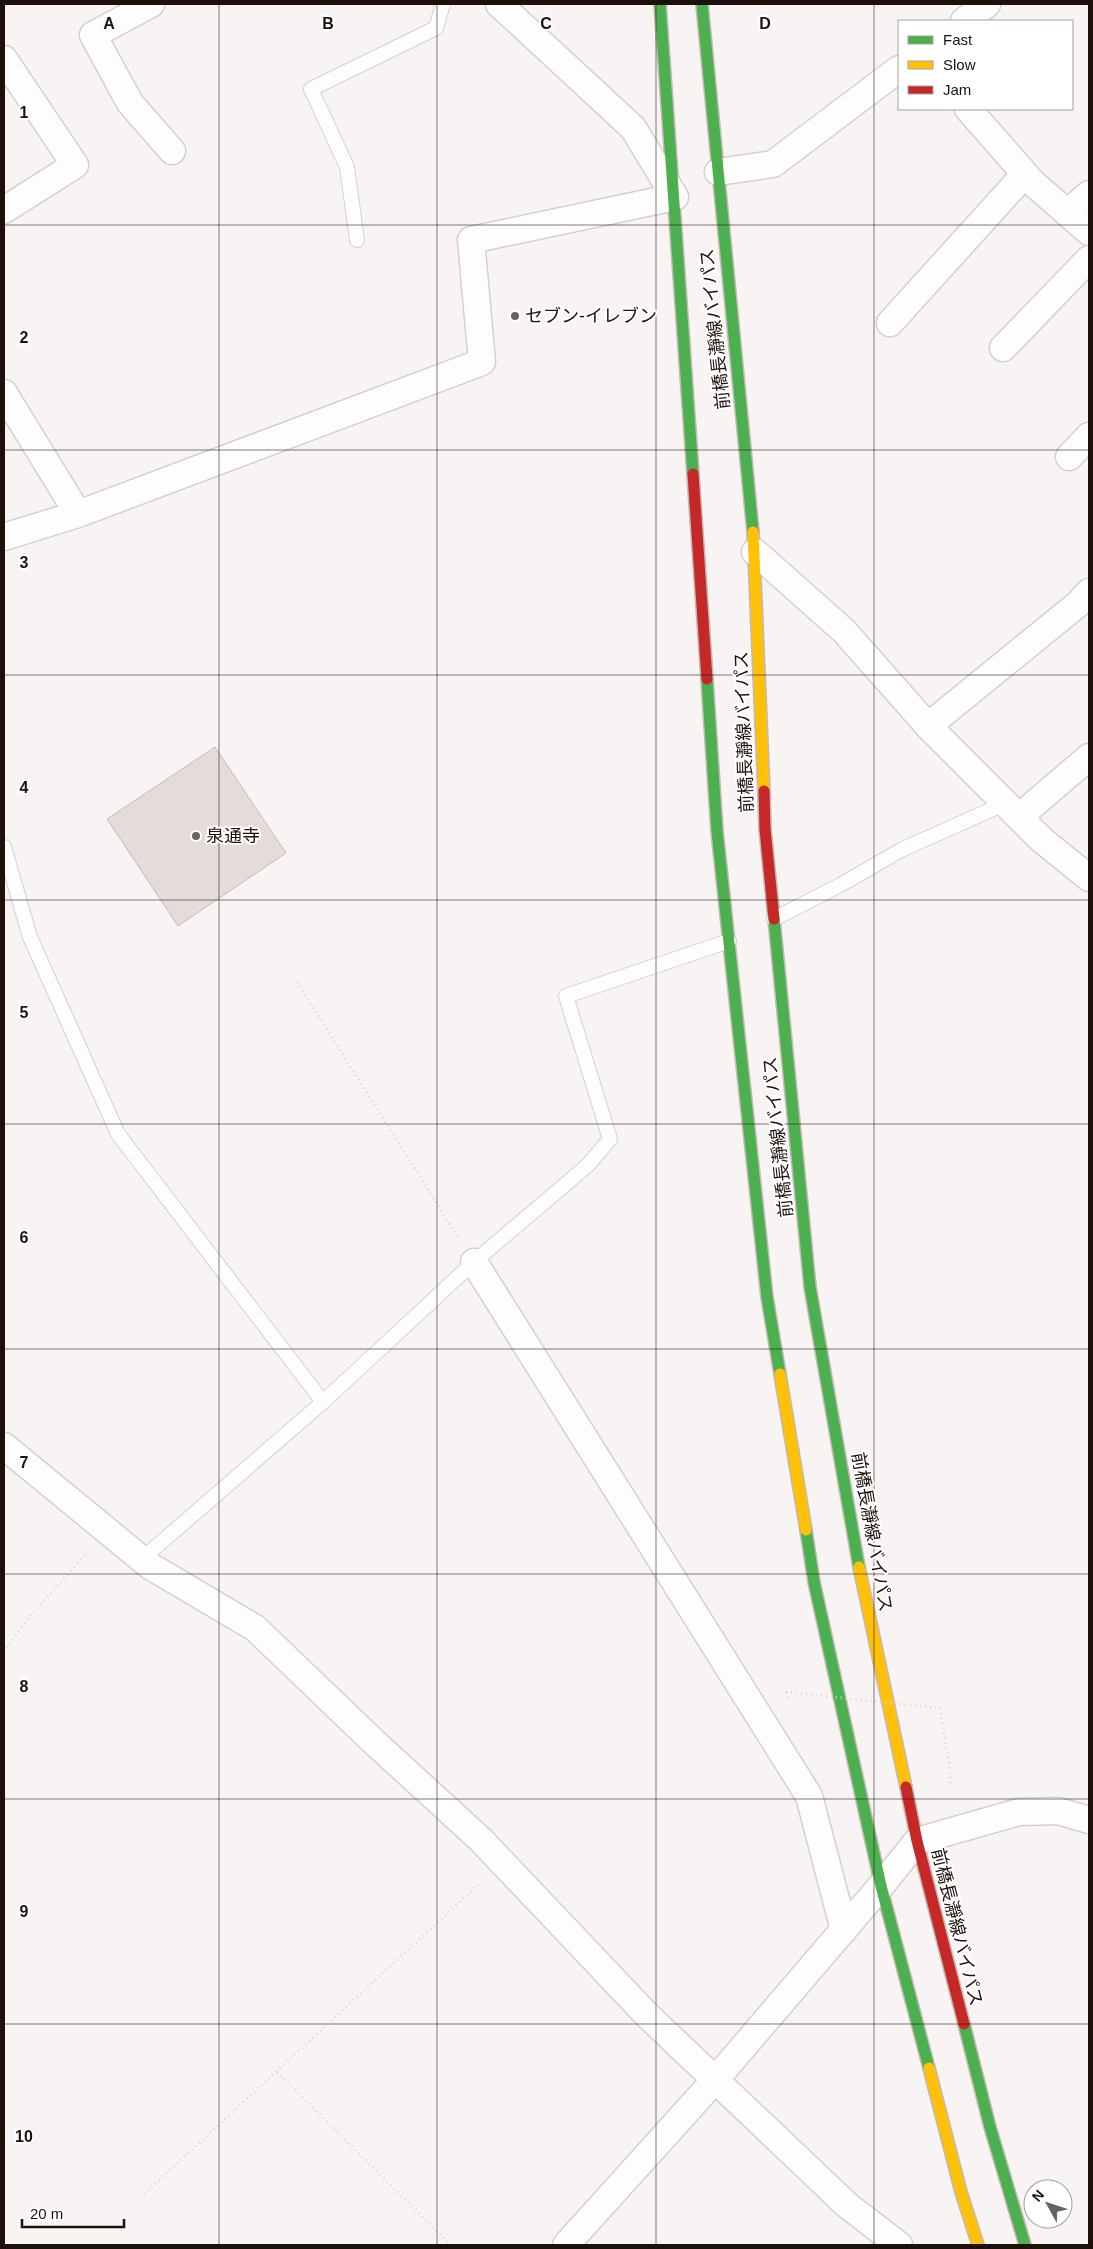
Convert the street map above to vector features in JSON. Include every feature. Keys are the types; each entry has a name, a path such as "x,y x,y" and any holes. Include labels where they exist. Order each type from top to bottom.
{"main road":[{"name":"前橋長瀞線バイパス","path":"660,4 676,197 717,831 767,1297 814,1582 881,1886 961,2192 978,2245"},
{"name":"前橋長瀞線バイパス","path":"702,4 755,552 765,829 810,1287 860,1572 917,1841 990,2127 1025,2245"}],"street":[{"path":"151,4 93,35 130,103 172,151"},
{"path":"4,537 78,514 482,362 471,240 676,197 633,128 499,4"},
{"path":"965,20 987,4"},
{"path":"4,59 75,165 4,210"},
{"path":"718,172 773,164 898,70"},
{"path":"969,110 1025,174 1089,232"},
{"path":"890,323 1025,174"},
{"path":"1067,213 1089,194"},
{"path":"1002,348 1089,259"},
{"path":"4,392 78,514"},
{"path":"1069,456 1089,436"},
{"path":"755,552 844,631 928,726 1042,840 1089,878"},
{"path":"928,726 1078,604 1089,592"},
{"path":"1012,810 1089,757"},
{"path":"474,1262 808,1796 844,1930"},
{"path":"4,1446 142,1559 255,1628 502,1862 647,2015 847,2205 899,2245"},
{"path":"566,2245 715,2080 844,1930 917,1841 1018,1812 1058,1811 1089,1820"}],"lane":[{"path":"357,240 347,167 311,89 436,28 443,4"},
{"path":"774,919 842,884 901,850 1012,810"},
{"path":"4,847 30,937 118,1134 323,1402"},
{"path":"142,1559 323,1402 474,1262 588,1166 610,1140 566,996 729,941"}],"path":[{"path":"297,982 474,1262"},
{"path":"4,1652 31,1615 107,1530"},
{"path":"786,1692 940,1708 950,1769 950,1785"},
{"path":"144,2194 502,1862"},
{"path":"277,2072 451,2245"}],"building":[{"name":"泉通寺","path":"215,747 286,853 178,926 107,819"}],"traffic: fast":[{"path":"660,4 693,474"},
{"path":"702,4 753,532"},
{"path":"707,679 717,831 767,1297 780,1374"},
{"path":"774,919 810,1287 859,1567"},
{"path":"806,1530 814,1582 881,1886 929,2068"},
{"path":"964,2024 990,2127 1025,2245"}],"traffic: slow":[{"path":"753,532 764,791"},
{"path":"780,1374 806,1530"},
{"path":"859,1567 906,1787"},
{"path":"929,2068 961,2192 978,2245"}],"traffic: jam":[{"path":"693,474 707,679"},
{"path":"764,791 765,829 774,919"},
{"path":"906,1787 917,1841 964,2024"}],"place":[{"name":"セブン-イレブン","path":"515,316"},
{"name":"泉通寺","path":"196,836"}]}
